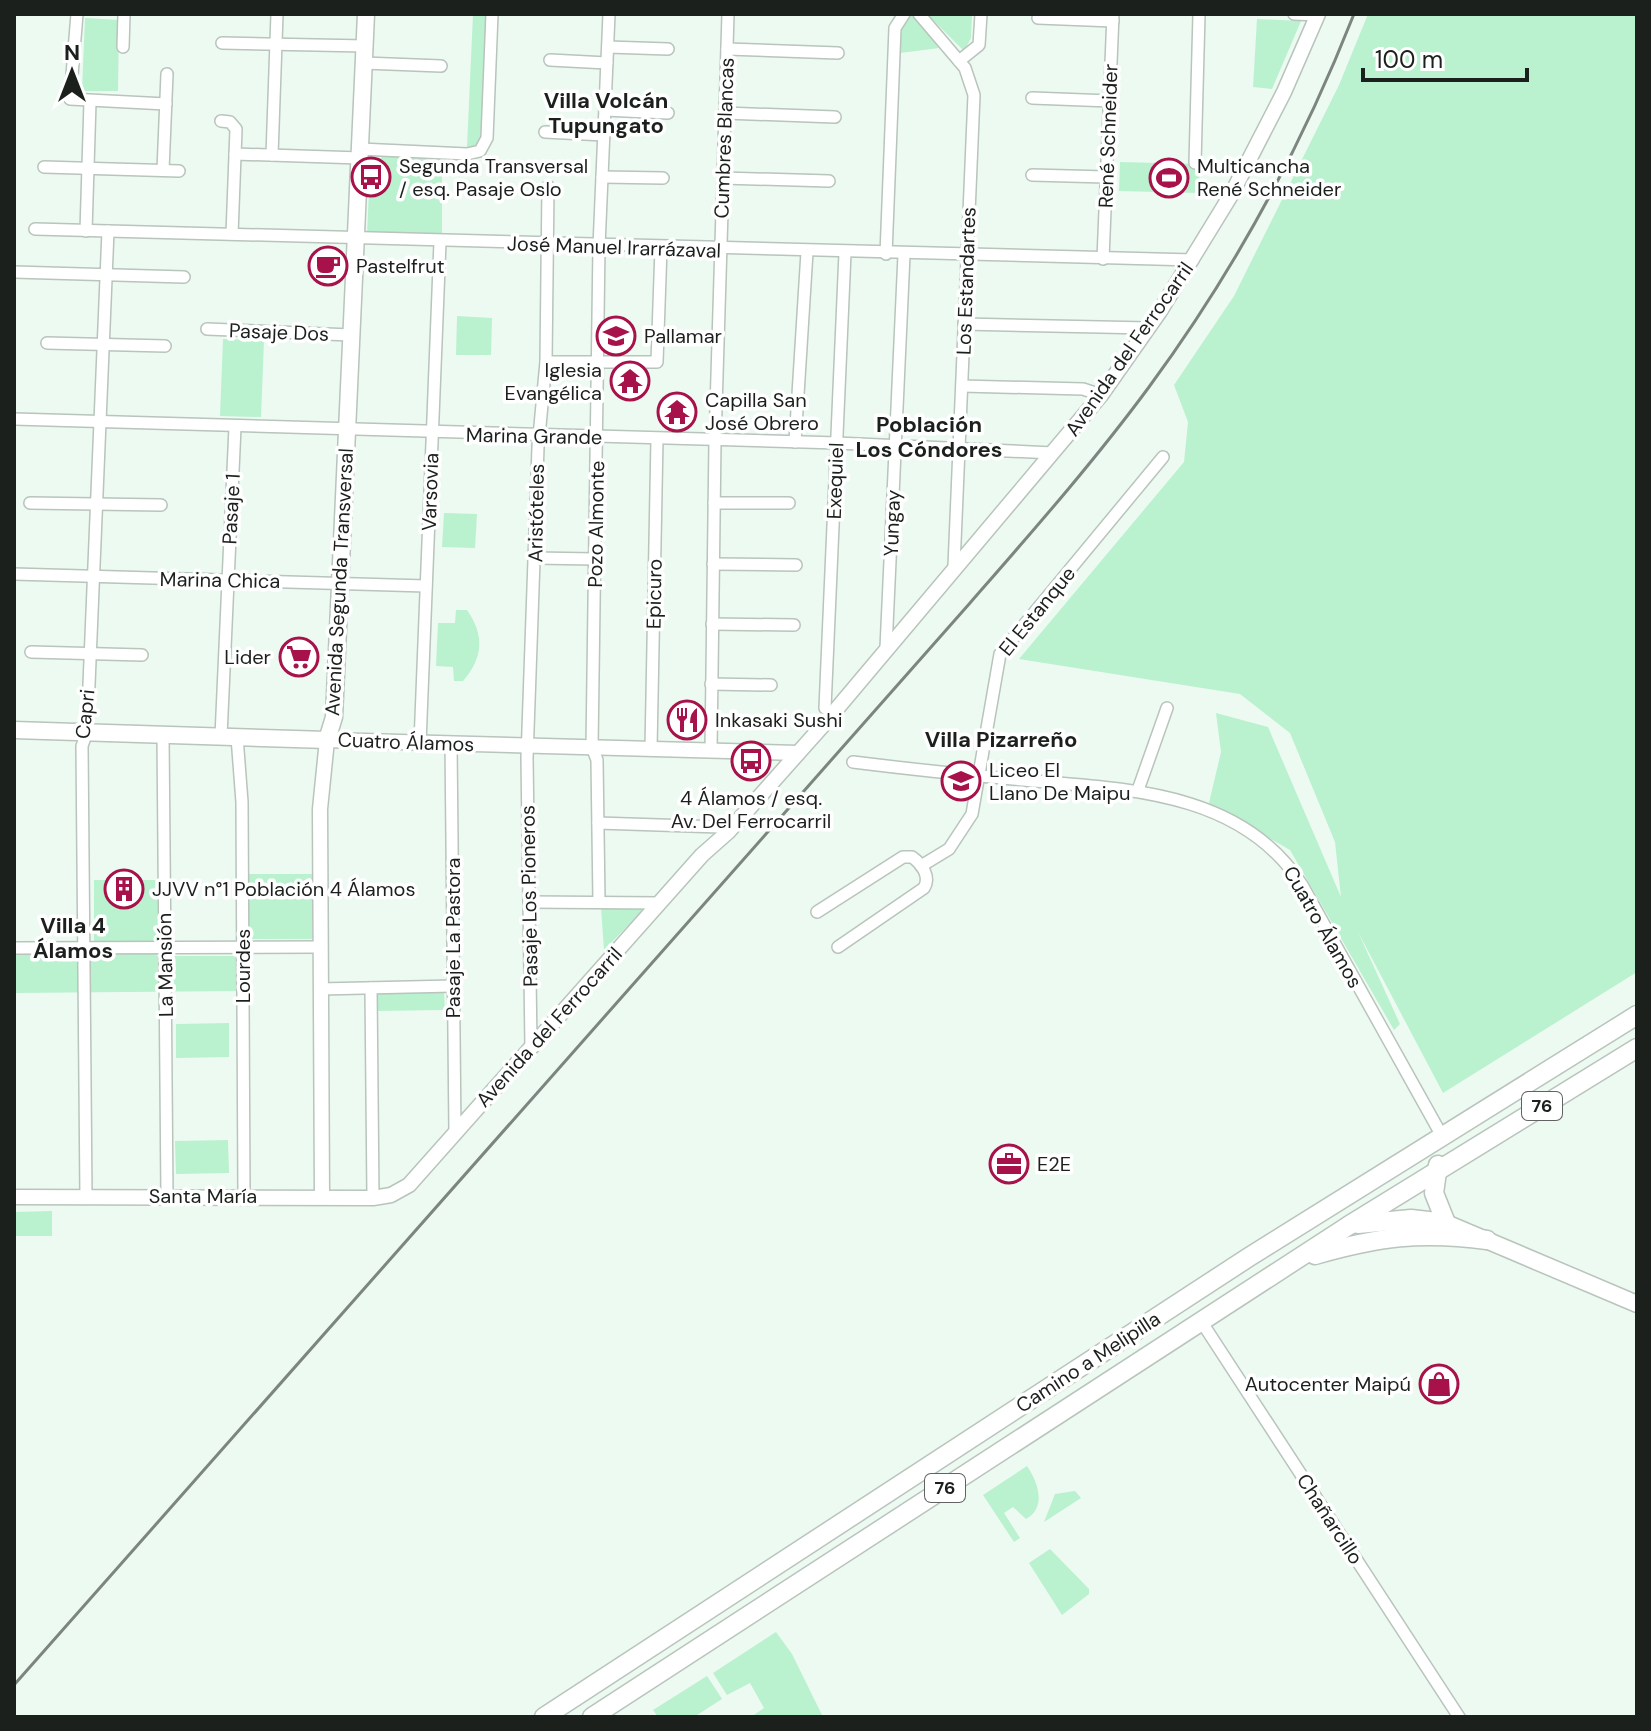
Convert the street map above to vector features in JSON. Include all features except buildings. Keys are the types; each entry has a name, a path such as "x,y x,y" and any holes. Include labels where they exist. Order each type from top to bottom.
{"main road":[{"name":"Avenida Segunda Transversal","path":"327,740 334,717 366,14"},
{"name":"Cuatro Álamos","path":"14,730 327,740"},
{"name":"Camino a Melipilla","path":"544,1717 1249,1257 1637,1015"},
{"name":"Camino a Melipilla","path":"592,1717 1348,1226 1637,1048"},
{"path":"1549,1069 1553,1086 1563,1094"},
{"path":"1446,1223 1435,1201 1441,1167 1465,1122"},
{"path":"1441,1167 1446,1200 1468,1232"},
{"path":"1249,1257 1348,1226 1390,1220 1446,1223 1637,1304"},
{"path":"1297,1259 1358,1242 1404,1234 1487,1240"},
{"path":"765,1573 779,1596"}],"street":[{"path":"77,14 68,96 75,102 166,104"},
{"path":"123,47 124,14"},
{"path":"272,155 277,14"},
{"path":"235,154 467,154 480,151 487,138 492,14"},
{"name":"Pozo Almonte","path":"599,902 597,760 592,747 599,246 609,14"},
{"name":"Cumbres Blancas","path":"711,750 715,441 728,14"},
{"path":"886,254 895,28 904,14"},
{"name":"Los Estandartes","path":"919,14 959,61 968,75 974,95 954,566"},
{"path":"959,61 979,45 981,14"},
{"path":"1195,163 1199,14"},
{"path":"1294,14 1318,14"},
{"name":"Avenida del Ferrocarril","path":"702,855 720,827 792,753 886,648 1101,395 1193,260 1255,149 1318,14"},
{"path":"1038,18 1113,18"},
{"name":"René Schneider","path":"1103,259 1113,18"},
{"path":"222,43 276,45 441,66"},
{"path":"608,47 668,49"},
{"path":"727,49 838,53"},
{"path":"550,60 607,63"},
{"path":"163,170 167,74"},
{"path":"1032,98 1110,101"},
{"path":"86,231 90,102"},
{"path":"605,110 668,113"},
{"path":"725,113 835,117"},
{"path":"221,121 235,126 232,234"},
{"path":"545,132 604,135"},
{"path":"44,167 179,171"},
{"path":"1032,175 1106,177"},
{"path":"602,177 663,178"},
{"path":"723,178 829,181"},
{"name":"Aristóteles","path":"529,745 539,437 546,362 548,186"},
{"name":"José Manuel Irarrázaval","path":"35,229 967,257 1193,260"},
{"name":"Capri","path":"86,1197 82,746 87,732 108,231"},
{"name":"Varsovia","path":"420,743 440,242"},
{"path":"546,362 657,362 661,248"},
{"path":"795,442 807,252"},
{"name":"Exequiel","path":"825,708 845,253"},
{"name":"Yungay","path":"886,648 904,255"},
{"path":"14,272 184,277"},
{"path":"964,324 1148,328"},
{"name":"Pasaje Dos","path":"207,329 351,335"},
{"path":"47,343 165,346"},
{"path":"962,386 1083,389 1101,395"},
{"name":"Marina Grande","path":"14,419 539,437 837,443 1053,453"},
{"name":"Pasaje 1","path":"229,736 228,580 235,427"},
{"name":"Epicuro","path":"651,749 657,439"},
{"name":"El Estanque","path":"921,866 949,849 965,830 980,776 1000,654 1163,457"},
{"path":"30,503 161,505"},
{"path":"714,503 789,503"},
{"path":"535,558 595,559"},
{"path":"713,564 796,565"},
{"name":"Marina Chica","path":"14,574 426,586"},
{"path":"712,624 794,625"},
{"name":"Avenida del Ferrocarril","path":"391,1195 409,1185 702,855 728,832 825,708 866,664 886,648"},
{"path":"31,652 142,655"},
{"path":"711,684 771,685"},
{"path":"1138,790 1167,708"},
{"name":"La Mansión","path":"163,734 167,1196"},
{"name":"Lourdes","path":"229,736 242,798 244,1196"},
{"name":"Cuatro Álamos","path":"327,740 792,753"},
{"name":"Avenida Segunda Transversal","path":"322,1197 320,787 327,740"},
{"name":"Pasaje La Pastora","path":"451,743 455,1133"},
{"name":"Pasaje Los Pioneros","path":"529,745 531,1047"},
{"name":"Cuatro Álamos","path":"853,762 1138,790 1183,800 1226,818 1260,838 1283,859 1312,902 1442,1136"},
{"path":"598,823 720,827"},
{"path":"817,912 903,857 912,857 921,866 927,879 924,888 838,947"},
{"path":"529,902 659,903"},
{"path":"14,948 320,947"},
{"path":"320,989 453,986"},
{"path":"371,988 373,1198"},
{"name":"Santa María","path":"14,1197 373,1198 391,1195"},
{"name":"Chañarcillo","path":"1201,1321 1459,1717"}],"green space":[{"path":"473,14 486,14 482,138 476,148 467,147"},
{"path":"911,14 939,48 900,53 902,23"},
{"path":"927,14 972,14 971,38 964,51"},
{"path":"1368,14 1637,14 1637,972 1443,1093 1358,932 1400,1024 1394,1030 1290,850 1209,803 1221,752 1216,713 1268,727 1341,897 1335,842 1290,733 1240,694 1019,659 1184,462 1188,422 1174,385 1234,296 1339,85"},
{"path":"85,18 119,20 118,91 82,91"},
{"path":"1257,19 1301,21 1272,89 1253,87"},
{"path":"383,156 442,158 442,238 367,235 370,167"},
{"name":"Multicancha René Schneider","path":"1120,162 1200,164 1199,193 1119,191"},
{"path":"457,316 492,318 491,355 456,355"},
{"path":"223,339 264,340 261,417 220,416"},
{"path":"444,513 477,514 475,548 442,547"},
{"path":"456,610 467,610 479,638 475,664 463,681 454,681 453,667 436,666 438,623 455,623"},
{"path":"248,874 313,874 312,939 248,939"},
{"path":"94,880 158,880 157,956 238,956 238,991 14,993 14,954 94,953"},
{"path":"601,908 645,908 604,950"},
{"path":"444,992 445,1010 374,1011 374,993"},
{"path":"229,1023 229,1057 176,1058 176,1024"},
{"path":"228,1140 229,1173 176,1174 175,1141"},
{"path":"52,1211 52,1236 14,1236 14,1212"},
{"path":"1027,1466 1037,1487 1037,1508 1026,1519 1013,1507 1004,1513 1020,1538 1014,1542 983,1495"},
{"path":"1075,1491 1081,1498 1044,1522 1055,1494"},
{"path":"1050,1549 1089,1589 1089,1594 1062,1615 1029,1563"},
{"path":"776,1632 792,1654 823,1717 751,1717 764,1708 750,1683 727,1695 713,1673"},
{"path":"707,1676 722,1699 694,1717 658,1717 653,1710"}],"railway":[{"path":"14,1685 970,603 1106,443 1180,344 1237,254 1312,112 1354,14"}],"place":[{"name":"Segunda Transversal / esq. Pasaje Oslo","path":"371,177"},
{"name":"Multicancha René Schneider","path":"1169,178"},
{"name":"Pastelfrut","path":"328,266"},
{"name":"Pallamar","path":"616,336"},
{"name":"Iglesia Evangélica","path":"630,381"},
{"name":"Capilla San José Obrero","path":"677,412"},
{"name":"Lider","path":"299,657"},
{"name":"Inkasaki Sushi","path":"687,720"},
{"name":"4 Álamos / esq. Av. Del Ferrocarril","path":"751,761"},
{"name":"Liceo El Llano De Maipu","path":"961,781"},
{"name":"JJVV n°1 Población 4 Álamos","path":"124,889"},
{"name":"E2E","path":"1009,1164"},
{"name":"Autocenter Maipú","path":"1439,1384"}],"district":[{"name":"Villa Volcán Tupungato","path":"606,112"},
{"name":"Población Los Cóndores","path":"929,436"},
{"name":"Villa Pizarreño","path":"1001,739"},
{"name":"Villa 4 Álamos","path":"73,938"}]}
